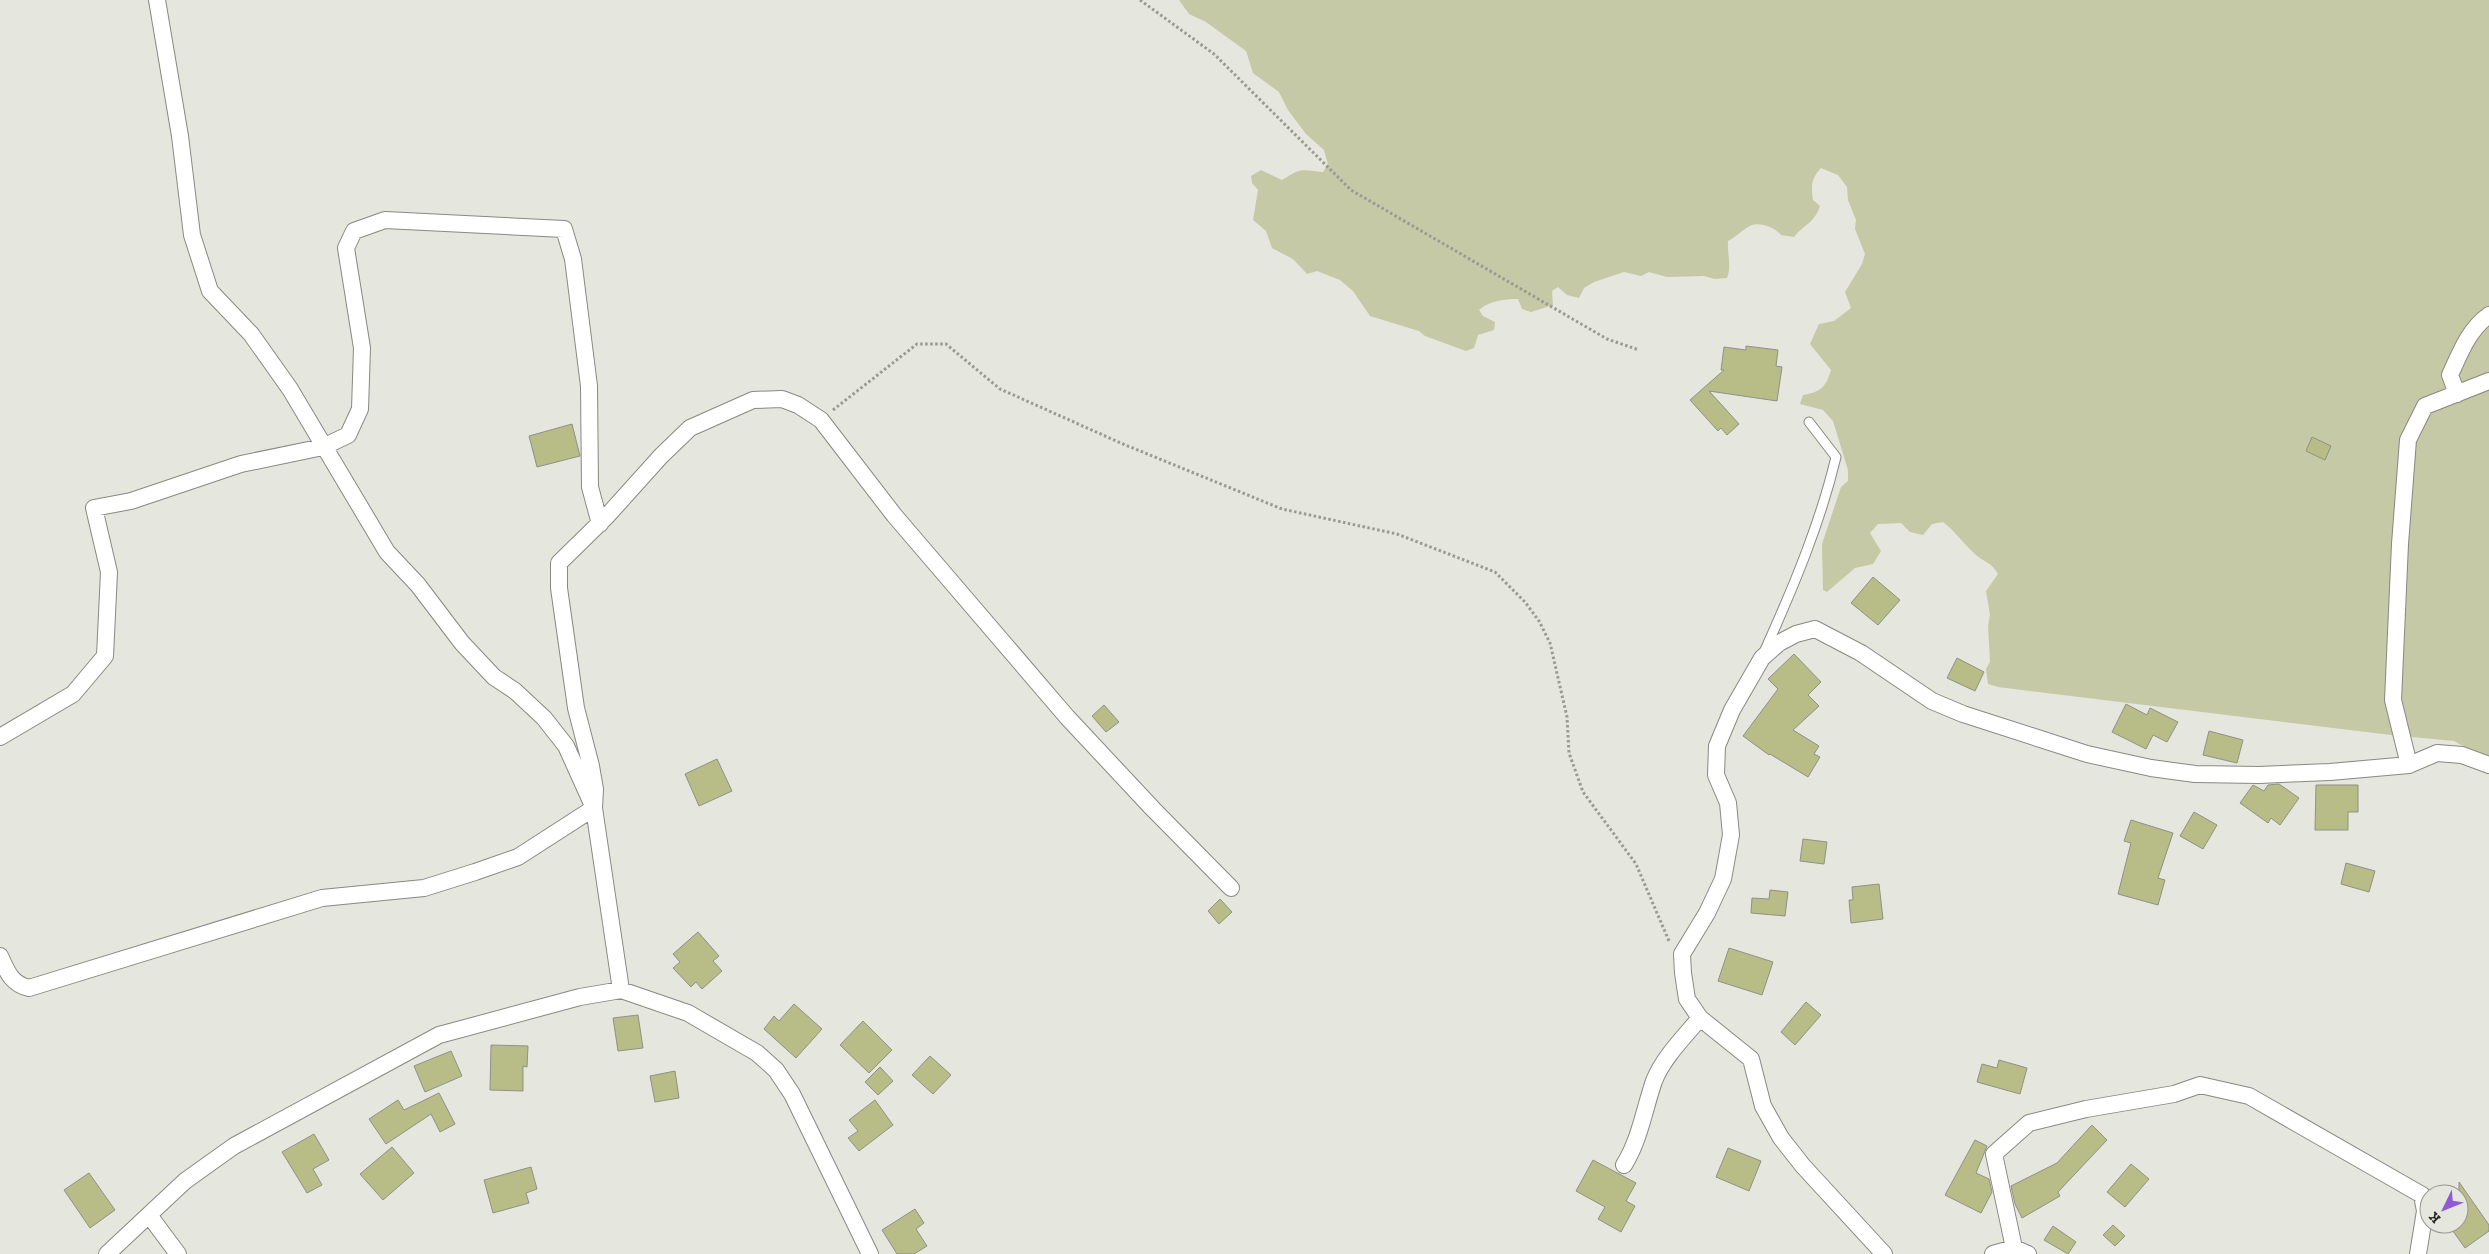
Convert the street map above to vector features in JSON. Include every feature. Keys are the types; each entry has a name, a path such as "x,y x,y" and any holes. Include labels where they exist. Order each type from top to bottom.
{"street":[{"path":"157,0 180,136 192,235 210,291 251,334 290,389 387,552 418,585 462,643 494,676 516,691 544,718 566,746 594,808"},
{"path":"0,737 73,694 106,656 108,572 94,508 131,501 241,464 323,447 348,435 360,409 362,348 346,248 354,231 385,220 564,229 573,259 589,386 590,487 600,524"},
{"path":"2457,394 2450,375 2465,342 2480,321 2489,315"},
{"path":"2409,765 2393,700 2400,544 2408,440 2425,406 2489,381"},
{"path":"620,990 594,808 595,790 576,708 559,588 559,563 600,524 642,480 661,456 690,428 753,400 782,400 798,405 821,420 894,516 1067,716 1153,810 1231,888"},
{"path":"1884,1254 1803,1166 1781,1138 1763,1106 1751,1059 1700,1018 1687,999 1682,954 1707,913 1723,879 1731,835 1728,803 1716,775 1717,746 1732,710 1762,658 1788,638 1816,629 1861,653 1932,701 1955,711 2087,754 2151,768 2195,774 2259,775 2409,765 2437,753 2462,755 2489,765"},
{"path":"0,956 10,978 19,986 29,988 322,898 424,888 475,872 518,857 594,808"},
{"path":"107,1254 185,1181 234,1146 439,1035 580,997 620,990 688,1013 757,1053 776,1070 792,1094 870,1254"},
{"path":"1624,1165 1639,1134 1655,1080 1678,1043 1700,1018"},
{"path":"1993,1254 2021,1251 1994,1154 2030,1123 2086,1109 2174,1094 2200,1085 2249,1096 2422,1194 2425,1211 2418,1254"},
{"path":"149,1215 178,1254"}],"lane":[{"path":"1762,658 1798,575 1828,490 1836,457 1809,422"}],"path":[{"path":"1140,0 1214,54 1351,190 1606,339 1639,350"},
{"path":"821,420 917,344 946,344 1000,389 1123,444 1282,509 1397,534 1495,572 1512,586 1539,621 1550,643 1560,679 1567,717 1568,753 1583,792 1636,864 1666,938 1682,954"}],"green space":[{"path":"1179,0 2489,0 2489,760 2454,741 1998,687 1988,684 1986,669 1990,662 1988,626 1990,615 1986,591 1998,574 1990,564 1974,553 1943,522 1932,524 1923,535 1910,532 1901,523 1878,524 1870,533 1881,551 1873,564 1855,568 1827,592 1823,590 1822,544 1841,487 1848,481 1848,470 1833,421 1823,410 1800,404 1803,395 1822,388 1827,381 1831,370 1810,344 1819,324 1834,321 1851,308 1845,292 1862,264 1865,254 1855,229 1856,220 1848,200 1847,187 1838,175 1821,168 1818,172 1812,182 1812,190 1813,200 1820,206 1818,212 1794,237 1781,235 1768,226 1756,224 1749,226 1728,241 1729,264 1727,278 1715,279 1704,276 1667,277 1649,272 1641,276 1624,272 1594,282 1584,288 1579,298 1567,295 1558,287 1552,291 1553,305 1531,312 1522,309 1518,299 1497,301 1487,304 1479,310 1483,316 1495,322 1494,330 1478,335 1474,348 1466,351 1425,336 1419,331 1370,316 1353,291 1340,280 1317,271 1307,274 1293,259 1272,248 1266,231 1253,220 1258,190 1252,183 1251,176 1261,170 1282,180 1301,170 1323,172 1328,164 1324,150 1306,134 1288,110 1279,92 1253,73 1246,51 1206,22 1189,14"}],"building":[{"path":"1746,346 1778,350 1776,366 1782,367 1777,401 1709,391 1739,424 1727,435 1721,428 1718,431 1690,400 1724,370 1721,370 1724,347 1746,350"},
{"path":"572,424 580,456 537,467 529,436"},
{"path":"2312,437 2331,446 2325,460 2306,451"},
{"path":"1873,577 1900,600 1878,625 1851,603"},
{"path":"1794,654 1821,682 1808,695 1819,706 1793,730 1819,746 1814,754 1820,757 1808,777 1769,755 1743,736 1778,689 1768,679"},
{"path":"1957,658 1984,672 1975,691 1947,678"},
{"path":"2126,704 2147,715 2150,708 2178,722 2167,742 2153,735 2146,749 2112,732"},
{"path":"1104,705 1119,722 1106,732 1092,716"},
{"path":"2209,731 2243,740 2237,763 2203,755"},
{"path":"717,759 732,791 699,806 685,774"},
{"path":"2279,784 2299,798 2280,825 2271,818 2268,823 2240,803 2253,785 2264,791 2268,785"},
{"path":"2316,785 2358,785 2358,812 2348,812 2348,830 2315,830"},
{"path":"2194,812 2217,825 2203,849 2180,836"},
{"path":"2131,820 2173,833 2158,878 2165,880 2158,905 2118,894 2131,843 2124,841"},
{"path":"1803,839 1827,842 1824,864 1800,861"},
{"path":"2346,863 2375,871 2369,892 2341,884"},
{"path":"1879,884 1883,919 1851,923 1849,900 1853,900 1852,887"},
{"path":"1770,890 1788,892 1785,916 1751,913 1752,898 1769,899"},
{"path":"1220,899 1232,912 1219,924 1208,911"},
{"path":"698,932 719,956 713,961 722,971 702,989 696,982 691,987 673,968 680,962 673,954"},
{"path":"1729,948 1773,962 1762,995 1718,981"},
{"path":"1806,1002 1821,1015 1795,1045 1781,1032"},
{"path":"794,1004 822,1029 796,1058 764,1029 774,1016 779,1021"},
{"path":"638,1015 643,1048 618,1051 613,1018"},
{"path":"863,1021 892,1050 869,1073 840,1045"},
{"path":"491,1045 528,1046 527,1067 523,1066 523,1091 490,1090"},
{"path":"451,1051 462,1076 425,1092 414,1066"},
{"path":"930,1056 951,1075 933,1094 912,1075"},
{"path":"1999,1060 2027,1068 2020,1094 1977,1082 1982,1064 1997,1068"},
{"path":"880,1067 893,1081 878,1095 865,1082"},
{"path":"675,1071 679,1098 655,1102 650,1076"},
{"path":"439,1093 455,1124 440,1132 431,1114 386,1144 369,1119 398,1100 404,1110"},
{"path":"875,1100 893,1125 859,1151 848,1138 858,1131 849,1120"},
{"path":"2092,1125 2107,1140 2058,1192 2060,1196 2022,1218 2015,1204 2011,1186 2057,1163"},
{"path":"314,1134 329,1160 313,1169 322,1185 307,1193 282,1152"},
{"path":"1975,1140 1987,1146 1976,1173 1989,1179 1992,1192 1981,1213 1945,1195"},
{"path":"392,1147 414,1173 383,1200 360,1174"},
{"path":"1728,1148 1761,1161 1749,1191 1716,1177"},
{"path":"1593,1160 1636,1183 1626,1201 1635,1206 1621,1232 1598,1219 1605,1207 1576,1191"},
{"path":"2131,1164 2149,1179 2125,1207 2107,1192"},
{"path":"531,1167 537,1189 526,1193 529,1203 493,1213 484,1180"},
{"path":"89,1173 115,1210 90,1228 64,1190"},
{"path":"2469,1196 2489,1225 2489,1231 2465,1248 2455,1234 2469,1234"},
{"path":"915,1209 924,1223 916,1229 927,1246 914,1254 897,1254 882,1230"},
{"path":"2113,1225 2125,1236 2115,1246 2103,1235"},
{"path":"2053,1226 2076,1242 2068,1254 2044,1240"}]}
